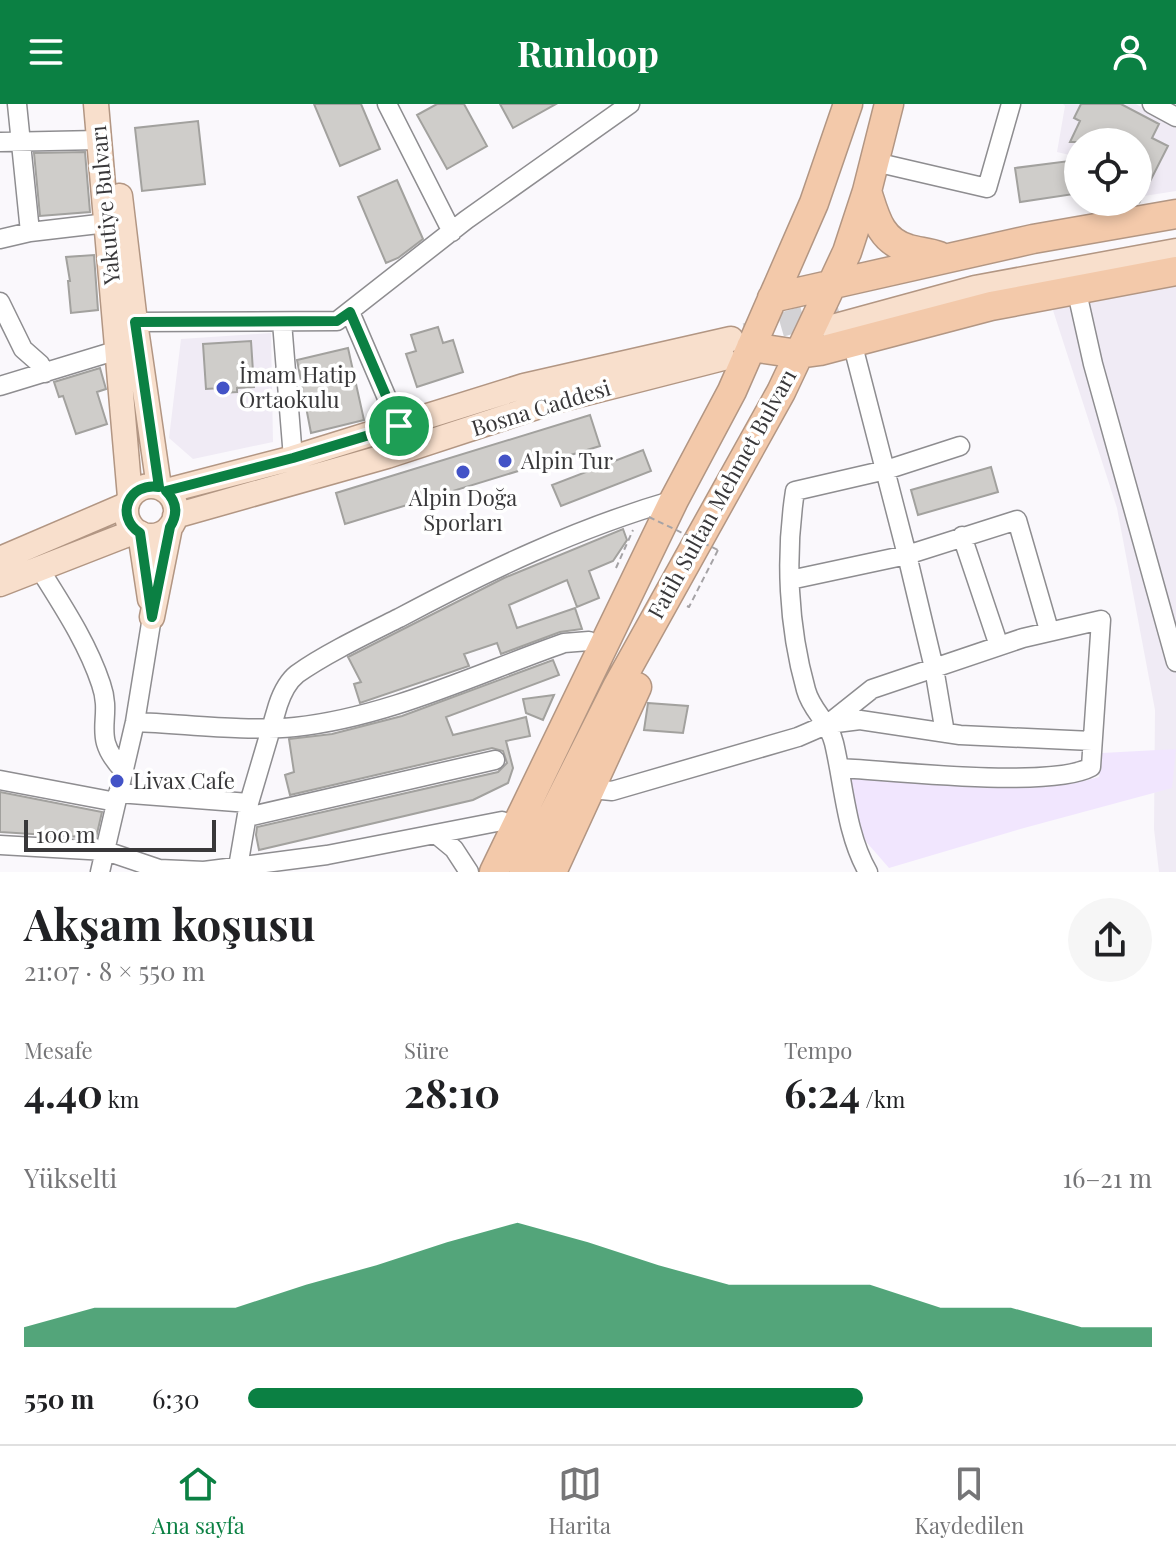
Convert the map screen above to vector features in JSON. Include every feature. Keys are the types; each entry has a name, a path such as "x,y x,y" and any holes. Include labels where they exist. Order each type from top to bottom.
{"highway":[{"name":"Fatih Sultan Mehmet Bulvarı","path":"494,872 659,508 732,391 735,348 772,298 814,203 848,104"},
{"name":"Fatih Sultan Mehmet Bulvarı","path":"524,872 617,687 762,426 798,354 840,315 847,252 867,191 889,104"},
{"path":"867,191 876,220 890,240 899,246 944,258"},
{"path":"735,348 798,354 840,315 944,258 1176,214"},
{"path":"772,298 840,315 951,315 1076,288 1176,271"},
{"path":"477,872 621,575 647,535 659,508"},
{"path":"552,872 680,602 688,559"}],"main road":[{"name":"Yakutiye Bulvarı","path":"96,104 128,501"},
{"name":"Yakutiye Bulvarı","path":"110,104 135,322 163,489"},
{"path":"840,315 988,269 1176,235"},
{"path":"840,315 1176,251"},
{"path":"0,559 128,501 143,487 163,489 293,458 524,386 735,348"},
{"name":"Bosna Caddesi","path":"173,522 555,401 735,348"},
{"path":"152,617 173,522 174,502 163,489"},
{"path":"128,501 127,519 138,532 152,617"},
{"path":"0,584 138,532 156,535 173,522"}],"street":[{"path":"17,104 30,232"},
{"path":"408,104 389,109 452,232"},
{"path":"135,322 337,321 452,232 630,104"},
{"path":"875,162 987,188 1011,104"},
{"path":"1152,104 1176,117"},
{"path":"0,142 99,140"},
{"path":"0,239 30,232 107,223"},
{"path":"1076,288 1093,364 1176,662"},
{"path":"0,302 23,349 45,373"},
{"path":"350,312 399,426"},
{"path":"840,315 886,470 934,668 945,733"},
{"path":"282,322 293,458"},
{"path":"0,386 118,350"},
{"path":"868,872 857,849 828,724 816,712 805,689 790,580 788,536 795,491 886,470 960,446"},
{"path":"238,867 248,810 282,693 296,675 497,567 549,544 659,508"},
{"path":"790,580 907,555 1017,520 1049,630"},
{"path":"962,536 999,646"},
{"path":"39,568 69,615 103,687 103,736 109,756 124,771"},
{"path":"100,872 135,722 152,617"},
{"path":"591,789 612,791 798,737 828,724 872,689 1049,630 1101,620 1091,767 1078,774 991,776 840,768"},
{"path":"135,722 273,728 316,724 361,715 564,643 589,641"},
{"path":"828,724 860,720 945,733 1092,741"},
{"path":"0,780 117,797 248,810 495,760"},
{"path":"0,845 106,851 159,869 194,872 437,835 502,821"},
{"path":"437,835 454,849 469,872"}],"path":[{"path":"621,575 616,568 659,508 718,550 689,607"}],"shaded area":[{"path":"1063,104 1136,104 1176,128 1176,191 1152,195 1152,128 1064,128 1064,154 1057,152"},
{"path":"1176,282 1176,872 1159,872 1154,829 1155,710 1117,508 1050,301"},
{"name":"İmam Hatip Ortaokulu","path":"271,333 273,442 193,459 169,438 181,339"},
{"path":"1176,749 1172,788 889,868 862,837 852,800 852,774 985,785 1084,781 1099,777 1102,753"}],"building":[{"path":"314,104 361,104 380,149 340,166"},
{"path":"437,104 464,104 487,146 447,169 417,115"},
{"path":"500,104 556,104 513,128"},
{"path":"1081,104 1121,104 1159,124 1152,138 1152,128 1077,128 1080,121 1074,118"},
{"path":"198,121 205,184 142,191 135,128"},
{"path":"1152,138 1168,146 1152,177"},
{"path":"85,152 90,212 40,216 34,153"},
{"path":"1064,162 1064,195 1020,202 1015,168"},
{"path":"397,180 423,239 386,263 358,197"},
{"path":"94,255 98,310 71,313 66,257"},
{"path":"438,327 443,343 453,340 463,372 417,387 406,354 416,351 411,335"},
{"path":"251,341 254,387 221,393 221,388 206,389 203,344"},
{"path":"348,348 364,420 311,433 297,360"},
{"path":"100,368 106,389 97,392 107,424 76,434 63,396 59,397 54,382"},
{"path":"590,415 600,446 345,524 336,493"},
{"path":"643,450 651,471 561,506 552,485"},
{"path":"991,467 998,492 918,515 911,490"},
{"path":"623,529 627,540 613,561 589,571 599,598 577,607 567,580 509,605 517,628 575,608 582,629 560,632 501,654 497,643 464,654 469,666 360,703 354,684 361,682 348,657 504,578"},
{"path":"553,660 559,675 446,717 453,735 526,717 530,736 506,741 513,768 508,783 473,800 259,850 257,827 498,772 507,763 503,751 492,748 290,795 285,775 294,772 289,739 332,734 402,716"},
{"path":"554,695 543,720 526,713 523,699"},
{"path":"648,703 688,706 683,733 644,730"},
{"path":"0,792 102,812 96,838 0,832"}],"tunnel":[{"path":"746,335 843,307"}],"place":[{"name":"İmam Hatip Ortaokulu","path":"223,388"},
{"name":"Alpin Tur","path":"505,461"},
{"name":"Alpin Doğa Sporları","path":"463,472"},
{"name":"Livax Cafe","path":"117,781"}],"route":[{"path":"350,312 399,426 166,491 176,509 152,617 140,533 131,526 126,512 126,505 135,491 151,485 159,487 135,322 337,321 350,312"}]}
